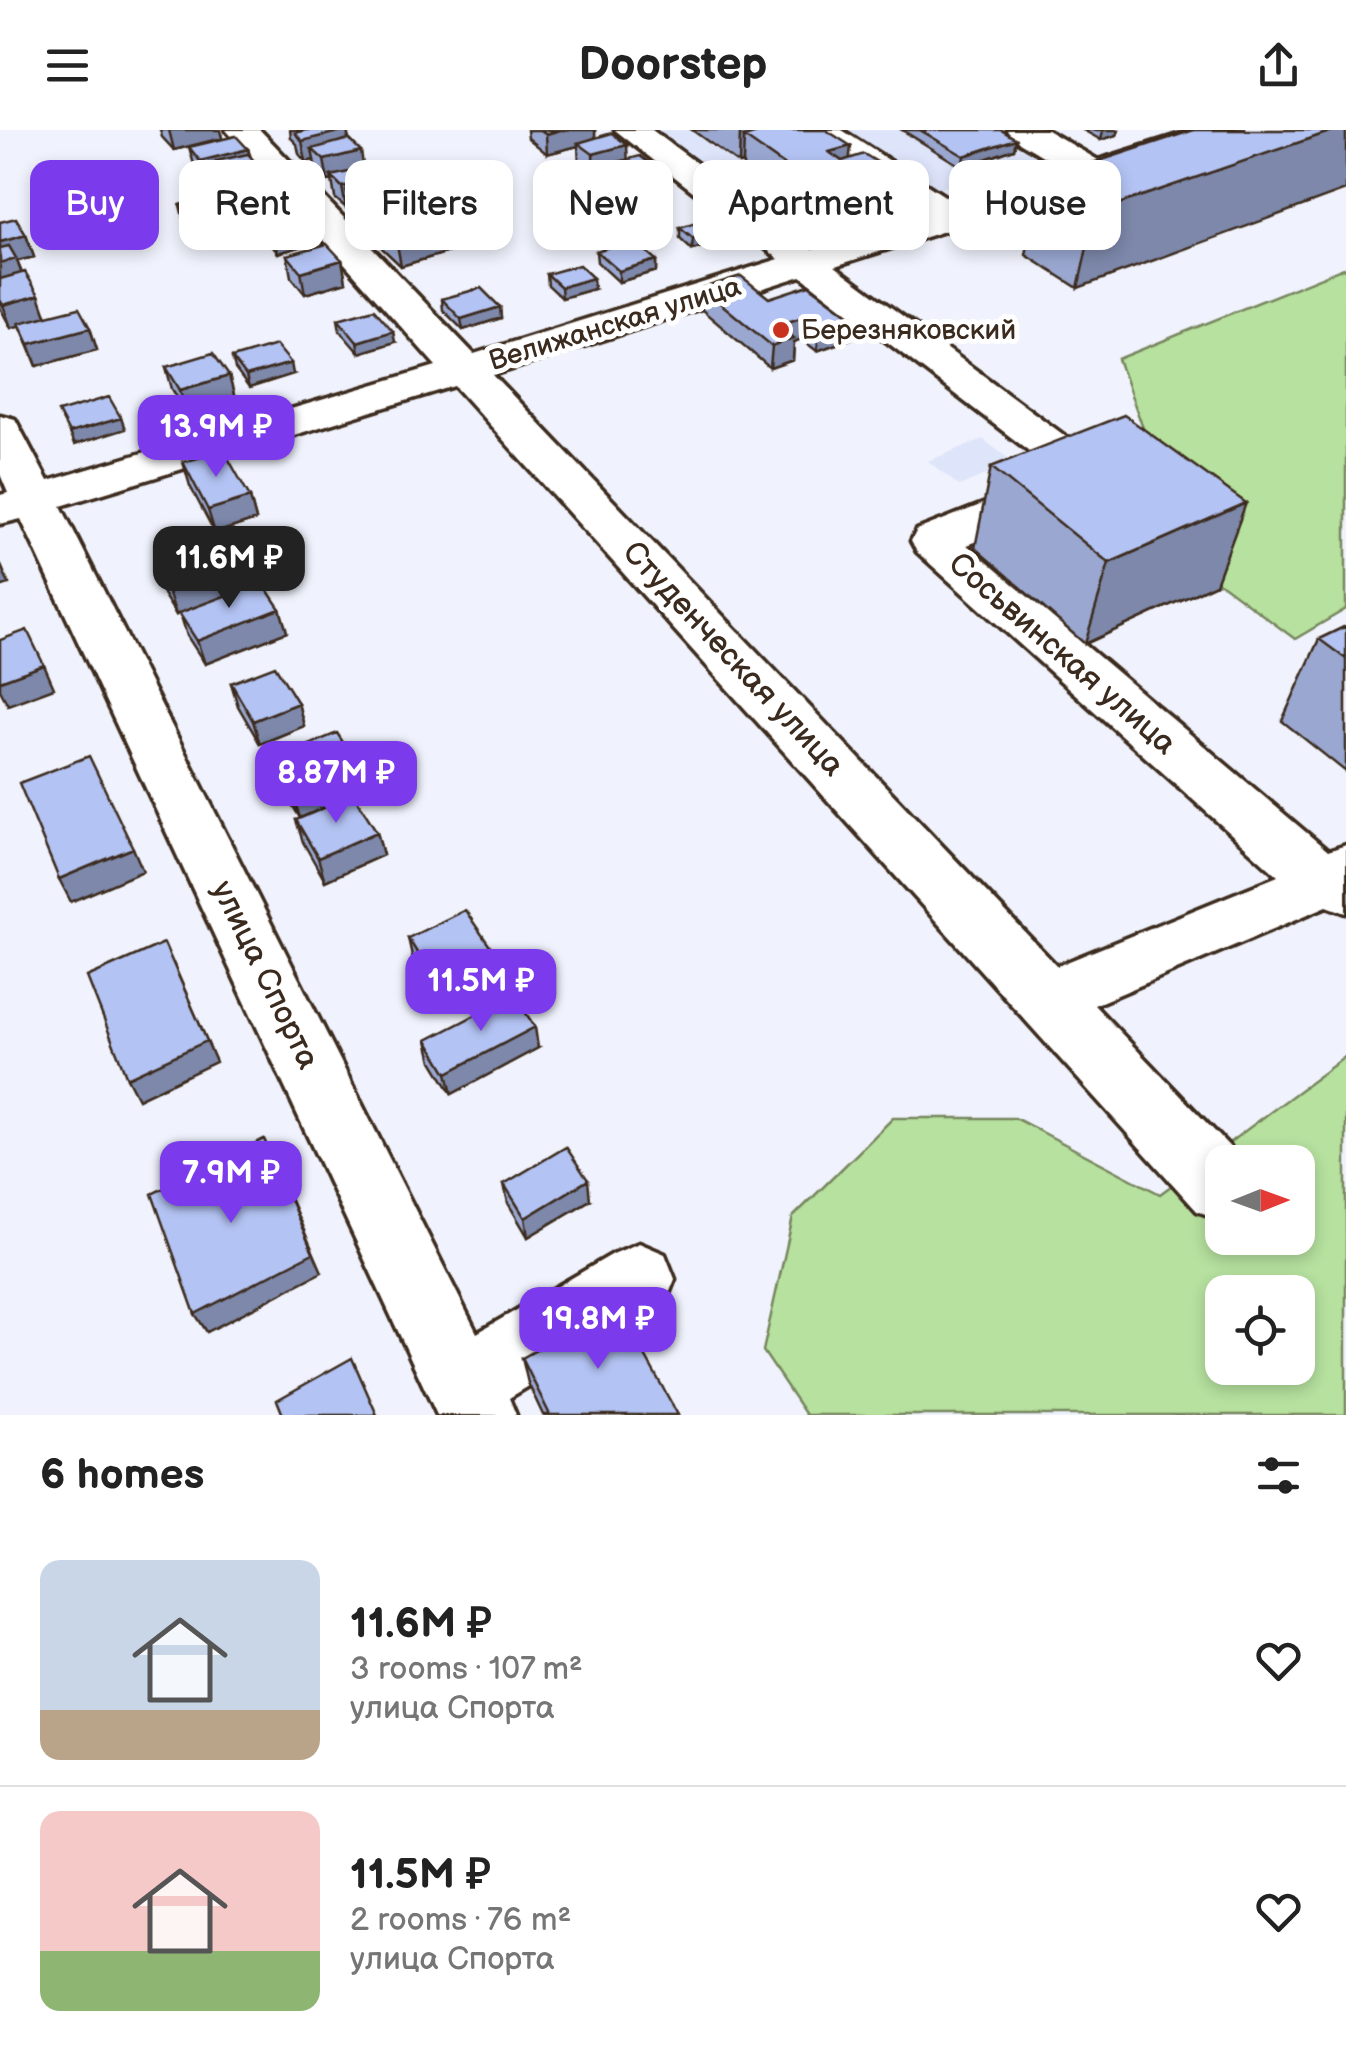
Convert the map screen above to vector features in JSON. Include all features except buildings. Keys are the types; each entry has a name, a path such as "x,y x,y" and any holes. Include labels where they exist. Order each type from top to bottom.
{"street":[{"name":"Студенческая улица","path":"242,130 1205,1169"},
{"name":"Сосьвинская улица","path":"631,130 1087,474 1086,479 934,541 1339,880"},
{"path":"820,130 949,214"},
{"path":"1023,130 1074,160"},
{"name":"Велижанская улица","path":"1121,163 1227,130"},
{"name":"Велижанская улица","path":"18,504 466,370 949,218"},
{"name":"улица Спорта","path":"0,428 18,504 469,1399"},
{"path":"1048,996 1339,880"},
{"path":"469,1399 640,1279"}],"shaded area":[{"path":"655,130 990,130 1039,158 949,160 949,186 929,192 929,160 693,160"},
{"path":"983,439 1014,463 959,486 928,461"}],"green space":[{"path":"1346,267 1346,609 1295,639 1107,499 1160,475 1118,359"},
{"path":"1346,1056 1346,1415 806,1415 763,1351 793,1217 893,1118 1015,1118 1160,1194 1205,1161 1205,1255 1315,1255 1315,1145 1226,1145"}],"place":[{"name":"Березняковский","path":"781,330"}]}
